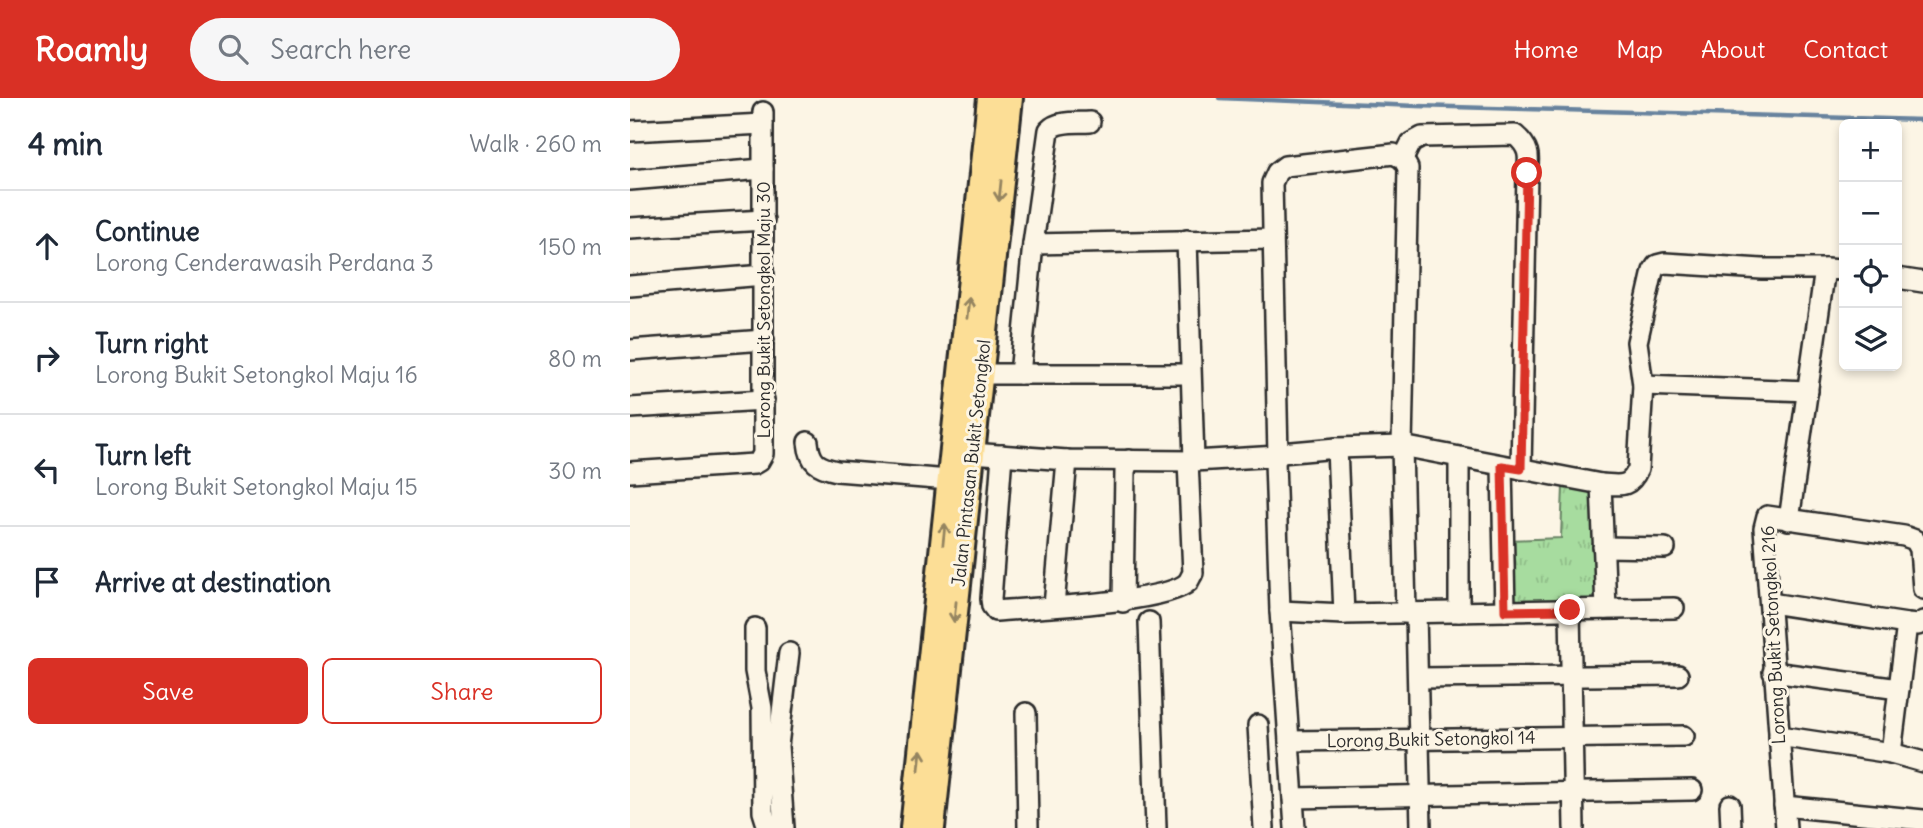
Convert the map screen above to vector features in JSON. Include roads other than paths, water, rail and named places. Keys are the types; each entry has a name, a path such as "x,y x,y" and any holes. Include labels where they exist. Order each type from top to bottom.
{"main road":[{"name":"Jalan Pintasan Bukit Setongkol","path":"934,823 980,374 997,123 990,98"},
{"name":"Jalan Pintasan Bukit Setongkol","path":"913,828 949,480 997,123 1010,98"}],"street":[{"name":"Lorong Bukit Setongkol Maju 30","path":"630,131 763,118 764,220 763,454 759,461 743,466 630,472"},
{"path":"1020,374 1032,244 1049,130 1058,124 1090,122"},
{"path":"1403,159 1411,144 1422,137 1515,135 1526,144 1530,157 1527,173 1505,611"},
{"path":"1278,456 1272,183 1276,172 1285,166 1394,154 1403,159 1408,168 1402,446 1411,613 1418,678 1420,828"},
{"path":"630,180 763,169"},
{"path":"630,228 764,220"},
{"path":"1032,244 1273,239"},
{"path":"1002,455 991,599 996,611 1123,602 1179,588 1188,582 1193,573 1187,240"},
{"path":"1296,828 1280,611 1275,461 1282,453 1402,446 1601,484 1625,485 1633,480 1638,469 1643,385 1637,342 1653,271 1657,265 1665,263 1835,270 1808,391 1789,520"},
{"path":"630,286 764,275"},
{"path":"1902,279 1923,282"},
{"path":"630,350 764,340"},
{"path":"980,374 1190,374"},
{"path":"1643,385 1808,391"},
{"path":"630,408 764,400"},
{"path":"808,442 813,462 820,468 949,480"},
{"path":"1337,448 1344,614"},
{"path":"972,453 1067,460 1191,461 1278,456"},
{"path":"1458,612 1459,457"},
{"path":"1054,606 1067,460"},
{"path":"1123,602 1125,471 1129,460"},
{"path":"1601,484 1606,609"},
{"name":"Lorong Bukit Setongkol 216","path":"1786,828 1763,528 1767,516 1915,540 1920,549 1923,589"},
{"path":"1604,547 1665,548"},
{"path":"1770,603 1916,623 1899,689 1891,753"},
{"path":"1280,611 1344,614 1674,608"},
{"path":"1570,610 1574,828"},
{"path":"1149,622 1156,828"},
{"path":"755,628 755,671 762,708 763,812 768,828"},
{"path":"783,828 778,746 789,653"},
{"path":"1773,672 1899,689"},
{"path":"1418,678 1678,675"},
{"path":"1026,713 1028,828"},
{"path":"1258,725 1264,828"},
{"name":"Lorong Bukit Setongkol 14","path":"1289,741 1684,736"},
{"path":"1779,736 1891,753 1923,762"},
{"path":"1293,798 1692,790"},
{"path":"1730,805 1731,828"},
{"path":"1784,806 1923,820"}],"waterway":[{"path":"1219,98 1923,120"}]}
